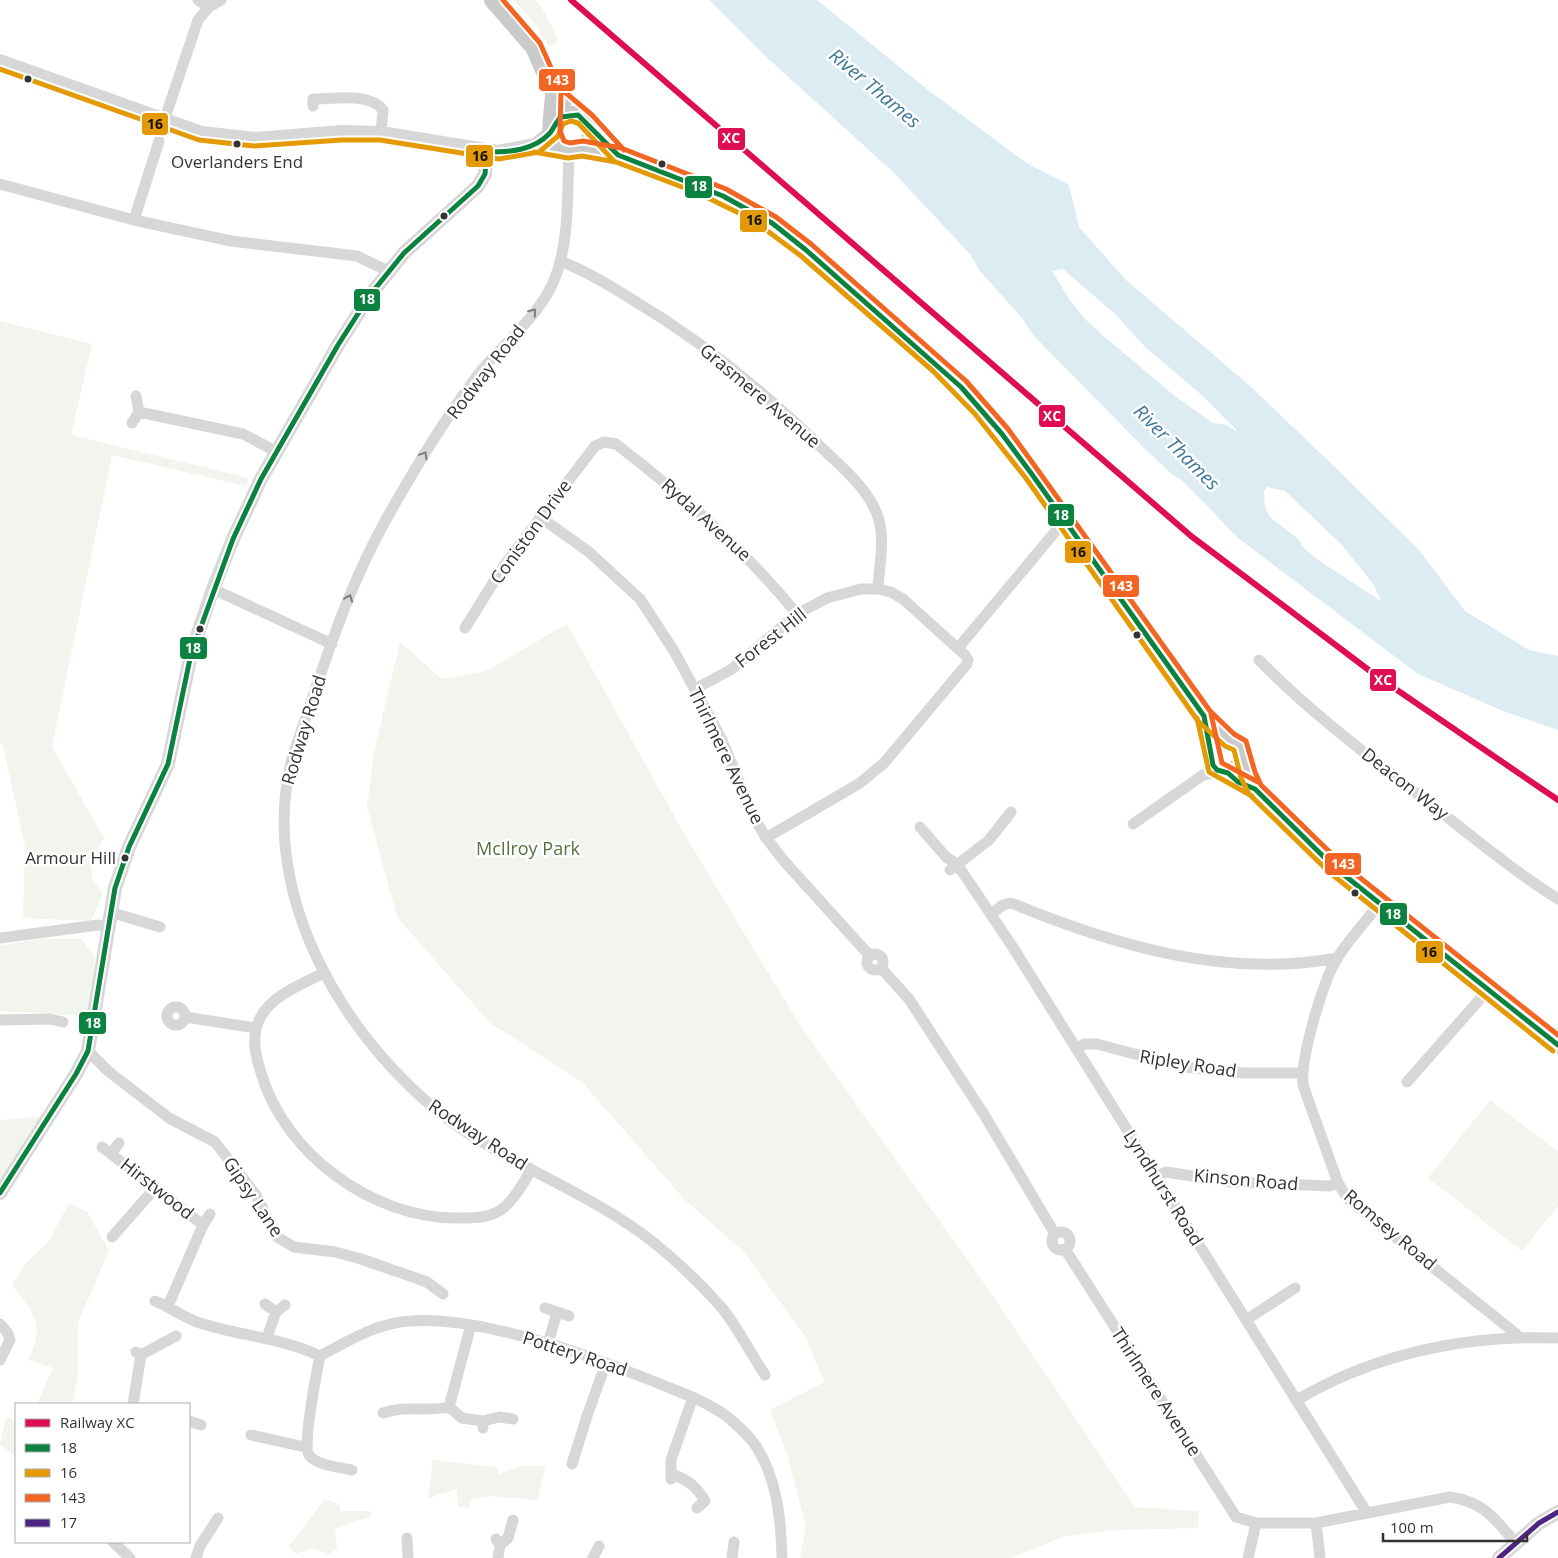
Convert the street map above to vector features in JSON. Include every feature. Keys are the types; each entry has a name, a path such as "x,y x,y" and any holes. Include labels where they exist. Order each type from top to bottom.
{"main road":[{"path":"493,0 534,47 554,93 618,155"},
{"path":"554,93 553,139 570,149 618,155 700,186 740,204 772,223 806,250 974,401 1002,434 1065,520 1204,716 1230,740 1240,745 1254,789"},
{"path":"552,127 563,115 584,121"},
{"path":"570,149 590,139 584,121"},
{"path":"1204,716 1215,766 1238,782 1254,789 1322,858 1558,1045"},
{"path":"1215,766 1217,745 1230,740"},
{"path":"1215,766 1238,769 1244,761"}],"street":[{"path":"198,0 209,7"},
{"path":"164,121 198,20 209,7 221,0"},
{"path":"0,61 202,133 255,140 342,132 382,133 487,152 508,151 535,144 570,149"},
{"path":"313,106 313,99 369,100 378,103 383,110 382,133"},
{"path":"535,144 552,127"},
{"path":"134,220 160,141"},
{"name":"Rodway Road","path":"570,149 564,238 560,261 546,295 478,375 427,449 386,518 354,586 290,764 284,791 283,824 286,862 296,907 324,973 363,1035 415,1093 471,1135 622,1221 651,1241 693,1277 723,1310 764,1376"},
{"path":"0,1193 88,1052 110,912 129,847 168,764 191,654 213,589 233,539 277,452 338,345 388,271 478,186 485,174 487,152"},
{"path":"0,184 134,220 231,241 357,256 388,271"},
{"name":"Grasmere Avenue","path":"560,261 586,271 660,316 738,372 794,420 857,483 876,512 881,530 878,589"},
{"path":"132,424 139,412 136,396"},
{"path":"139,412 243,434 277,452"},
{"name":"Coniston Drive","path":"465,628 505,564 540,517 595,446 604,442"},
{"name":"Rydal Avenue","path":"604,442 616,444 674,488 746,555 768,578 797,614"},
{"name":"Thirlmere Avenue","path":"540,517 589,552 640,599 674,651 721,738 755,819 766,838 784,861 870,956 874,954 880,956 883,964 881,968 909,999 984,1116 1055,1234 1064,1232 1068,1236 1069,1245 1065,1249 1236,1517 1256,1523"},
{"path":"958,648 1065,520"},
{"path":"213,589 332,644"},
{"name":"Forest Hill","path":"695,690 732,669 797,614 827,598 861,589 878,589"},
{"path":"766,838 860,783 884,763 967,664 965,655 903,599 891,592 878,589"},
{"name":"Deacon Way","path":"1259,660 1288,690 1376,762 1515,871 1558,899"},
{"path":"1133,824 1215,766"},
{"path":"954,867 973,850 989,840 1012,812"},
{"name":"Lyndhurst Road","path":"920,826 991,914 1366,1513"},
{"path":"991,914 1003,905 1011,903 1114,942 1194,959 1253,964 1304,964 1337,958"},
{"name":"Romsey Road","path":"1380,903 1337,958 1304,1053 1303,1085 1338,1183 1348,1199 1520,1337"},
{"path":"110,912 160,927"},
{"path":"0,938 98,925 107,927"},
{"path":"324,973 269,1006 256,1028 255,1053 272,1102 316,1160 369,1197 404,1210 442,1218 479,1218 500,1211 531,1170"},
{"path":"1407,1082 1488,990"},
{"path":"185,1018 256,1028"},
{"path":"0,1020 50,1019 63,1022"},
{"name":"Ripley Road","path":"1076,1049 1084,1044 1097,1044 1183,1067 1243,1073 1302,1073"},
{"name":"Gipsy Lane","path":"88,1052 108,1071 169,1118 215,1142 256,1195 277,1237 294,1247 335,1252 361,1259 427,1282 443,1294"},
{"name":"Hirstwood","path":"119,1143 107,1150 203,1225"},
{"name":"Kinson Road","path":"1156,1177 1166,1172 1231,1182 1329,1186 1338,1183"},
{"path":"112,1237 156,1187"},
{"name":"Hirstwood","path":"168,1306 203,1225 210,1214"},
{"path":"1246,1320 1295,1288"},
{"path":"155,1301 196,1322 267,1337 301,1347 320,1356 312,1392 306,1447 308,1455 335,1471 352,1470"},
{"path":"265,1304 280,1309 267,1337"},
{"path":"545,1308 569,1316"},
{"path":"548,1344 558,1312"},
{"name":"Pottery Road","path":"320,1356 354,1338 382,1327 409,1321 440,1321 503,1331 548,1344 606,1363 693,1398 729,1418 753,1442 764,1461 778,1507 782,1558"},
{"path":"0,1324 7,1332 10,1340 0,1360"},
{"path":"449,1407 471,1325"},
{"path":"133,1403 138,1353 176,1336"},
{"path":"1297,1400 1348,1373 1406,1354 1473,1340 1520,1337 1558,1338"},
{"path":"572,1464 606,1363"},
{"path":"693,1398 671,1460 672,1477 690,1482 699,1490 705,1501 697,1508"},
{"path":"383,1413 398,1408 431,1411 449,1407"},
{"path":"449,1407 462,1418 483,1424 499,1417 513,1420"},
{"path":"190,1421 201,1425"},
{"path":"251,1435 306,1447"},
{"path":"1248,1558 1256,1523 1316,1523 1441,1497 1466,1499 1480,1506 1490,1514 1515,1542"},
{"path":"1499,1558 1515,1542 1539,1523 1558,1512"},
{"path":"196,1558 200,1546 218,1518"},
{"path":"498,1558 498,1542 508,1538 513,1520"},
{"path":"1316,1523 1320,1558"},
{"path":"407,1538 408,1558"},
{"path":"113,1543 129,1557"},
{"path":"593,1558 599,1546"}],"green space":[{"path":"514,0 535,0 541,6 558,39 556,44 549,46 535,24"},
{"path":"0,321 92,344 71,435 249,478 246,486 112,455 52,747 104,838 92,860 92,880 103,893 91,921 23,918 25,846 3,746 0,744"},
{"name":"McIlroy Park","path":"567,624 681,828 801,1027 984,1283 1135,1507 1199,1511 1198,1528 1116,1530 1065,1536 1010,1558 800,1558 806,1527 788,1457 770,1410 824,1382 805,1336 743,1251 685,1200 582,1082 490,1023 397,917 367,807 374,752 400,642 442,679 486,671"},
{"path":"38,939 81,939 95,956 90,1016 0,1011 0,946"},
{"path":"1490,1100 1558,1151 1558,1206 1522,1251 1428,1178"},
{"path":"42,1117 0,1180 0,1120"},
{"path":"69,1203 87,1212 109,1250 78,1323 78,1376 72,1403 37,1403 53,1368 29,1360 36,1336 35,1319 12,1285 26,1263 49,1241"},
{"path":"6,1417 15,1421 15,1456 0,1444"},
{"path":"433,1460 496,1467 499,1474 520,1466 546,1466 537,1500 491,1496 470,1500 470,1508 458,1507 457,1489 428,1498"},
{"path":"325,1499 339,1504 341,1511 371,1511 371,1516 335,1529 337,1549 329,1554 312,1548 296,1554 288,1547"}],"water":[{"name":"River Thames","path":"709,0 817,0 928,90 1025,162 1069,185 1079,227 1126,280 1249,385 1339,471 1419,550 1465,611 1529,650 1558,656 1558,730 1503,711 1418,674 1238,538 1183,481 1174,476 1146,450 1034,336 1022,318 980,271 970,254 892,171 762,53","holes":["1063,269 1115,314 1145,347 1196,390 1236,431 1224,424 1213,423 1176,397 1085,319 1069,299 1052,271","1267,487 1285,491 1341,544 1374,585 1381,601 1318,560 1303,547 1298,539 1270,517 1265,507 1264,491"]}],"rail line":[{"name":"XC","path":"571,0 1191,536 1378,677 1558,800"}],"transit line":[{"name":"143","path":"503,0 540,43 560,88 592,115 624,150"},
{"name":"16","path":"0,69 199,140 254,146 342,140 380,140 499,159 539,152 558,136 563,124 571,121 578,123 613,160"},
{"name":"143","path":"561,93 560,131 564,141 570,143 583,141 621,148 726,189 776,217 811,244 966,381 1008,429 1210,711 1234,734 1246,741 1261,785 1339,861 1558,1035"},
{"name":"18","path":"487,152 513,151 529,147 550,133 561,117 578,115 618,155 723,196 772,223 806,250 961,387 1002,434 1204,716 1213,765 1217,770 1228,773 1238,782 1255,789 1334,867 1558,1045"},
{"name":"18","path":"0,1193 76,1074 88,1051 115,888 129,847 168,764 191,654 233,539 261,479 338,345 370,295 404,253 478,186 485,174 487,152"},
{"name":"16","path":"534,152 568,158 582,156 616,162 698,193 753,220 801,256 933,371 975,414 1025,477 1198,721 1225,746 1234,750 1241,778 1249,794 1329,872 1553,1051"},
{"name":"143","path":"1211,714 1222,763 1258,782"},
{"name":"16","path":"1197,718 1209,772 1252,796"},
{"name":"17","path":"1499,1558 1539,1523 1558,1512"}],"place":[{"name":"Overlanders End","path":"237,144"},
{"name":"Armour Hill","path":"125,858"}]}
